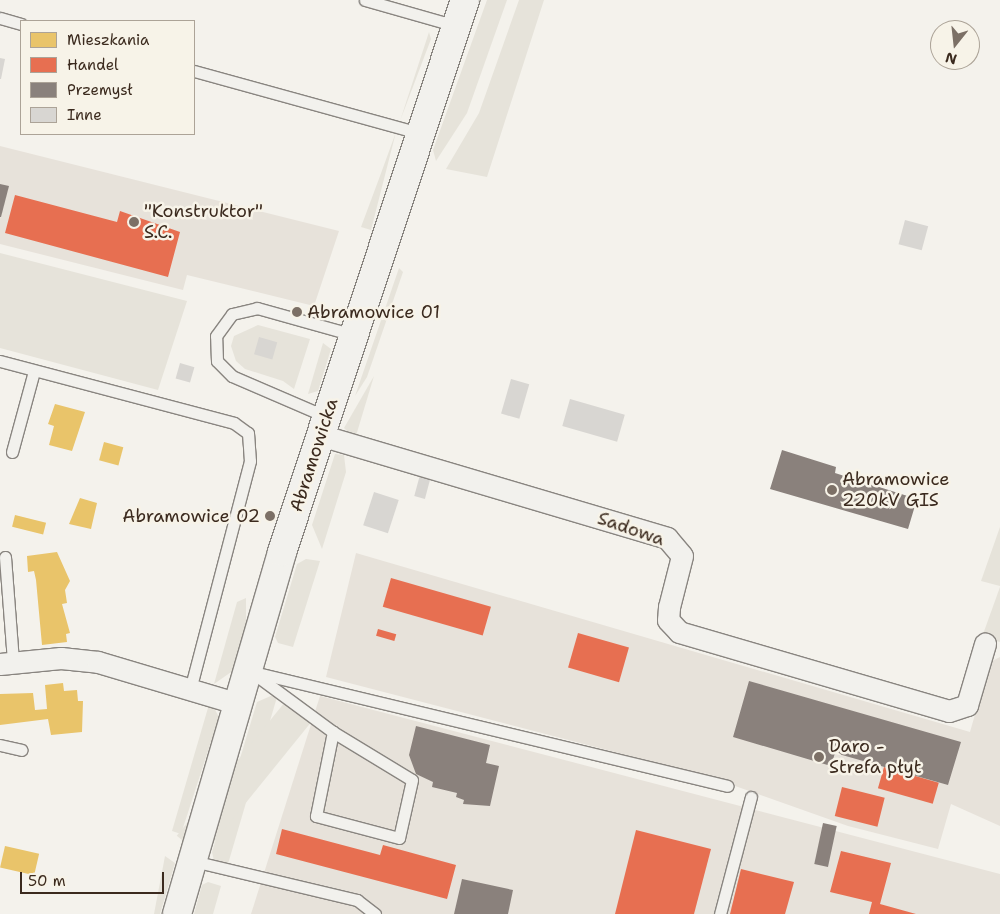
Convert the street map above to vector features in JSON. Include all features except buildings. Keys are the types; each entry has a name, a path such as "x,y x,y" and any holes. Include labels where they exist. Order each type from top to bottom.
{"main road":[{"name":"Abramowicka","path":"177,914 324,426 419,133 465,0"}],"street":[{"name":"Sadowa","path":"324,426 667,538 682,556 668,620 679,632 949,711 967,705 985,644"},
{"path":"6,663 79,659 239,704"}],"lane":[{"path":"365,0 456,26"},
{"path":"0,18 20,24"},
{"path":"195,71 419,133"},
{"path":"324,426 232,376 217,361 216,336 232,314 251,308 354,335"},
{"path":"0,361 234,423 248,433 250,461 190,689"},
{"path":"12,452 34,371"},
{"path":"5,557 6,663"},
{"path":"249,671 333,732 412,780 399,838 316,816 333,732"},
{"path":"249,671 727,786"},
{"path":"0,745 21,750"},
{"path":"720,914 751,797"},
{"path":"193,861 357,900 375,914"}],"shaded area":[{"path":"487,0 507,0 467,113 436,161 433,150"},
{"path":"519,0 544,0 487,177 446,169 479,113"},
{"path":"429,32 431,39 400,121"},
{"path":"396,132 371,230 361,227 380,176"},
{"path":"0,146 339,231 314,306 187,275 183,290 0,244"},
{"path":"0,253 187,301 158,390 0,348"},
{"path":"399,268 403,272 367,377 355,396"},
{"path":"258,325 310,339 294,389 283,381 245,369 236,361 231,346 234,336"},
{"path":"323,343 331,349 318,391 308,394"},
{"path":"374,376 355,439 344,428"},
{"path":"335,454 344,455 346,472 322,549 312,525"},
{"path":"1000,527 1000,586 981,581"},
{"path":"356,553 970,732 990,662 1000,657 1000,826 951,804 938,849 848,826 707,776 326,677"},
{"path":"306,559 320,561 293,647 278,643 275,637 297,564"},
{"path":"1000,587 1000,642 982,637"},
{"path":"246,598 246,627 234,670 214,684 237,602"},
{"path":"273,695 277,697 228,864 214,861 212,852 257,702"},
{"path":"320,696 1000,874 1000,914 251,914"},
{"path":"210,701 219,717 181,834 172,831"},
{"path":"285,702 311,723 202,856 177,836"},
{"path":"165,856 175,863 160,914 154,914"},
{"path":"208,882 221,886 213,914 194,914 202,885"}],"place":[{"name":"\"Konstruktor\" S.C.","path":"134,222"},
{"name":"Abramowice 01","path":"297,312"},
{"name":"Abramowice 220kV GIS","path":"832,490"},
{"name":"Abramowice 02","path":"270,516"},
{"name":"Daro - Strefa płyt","path":"819,757"}]}
